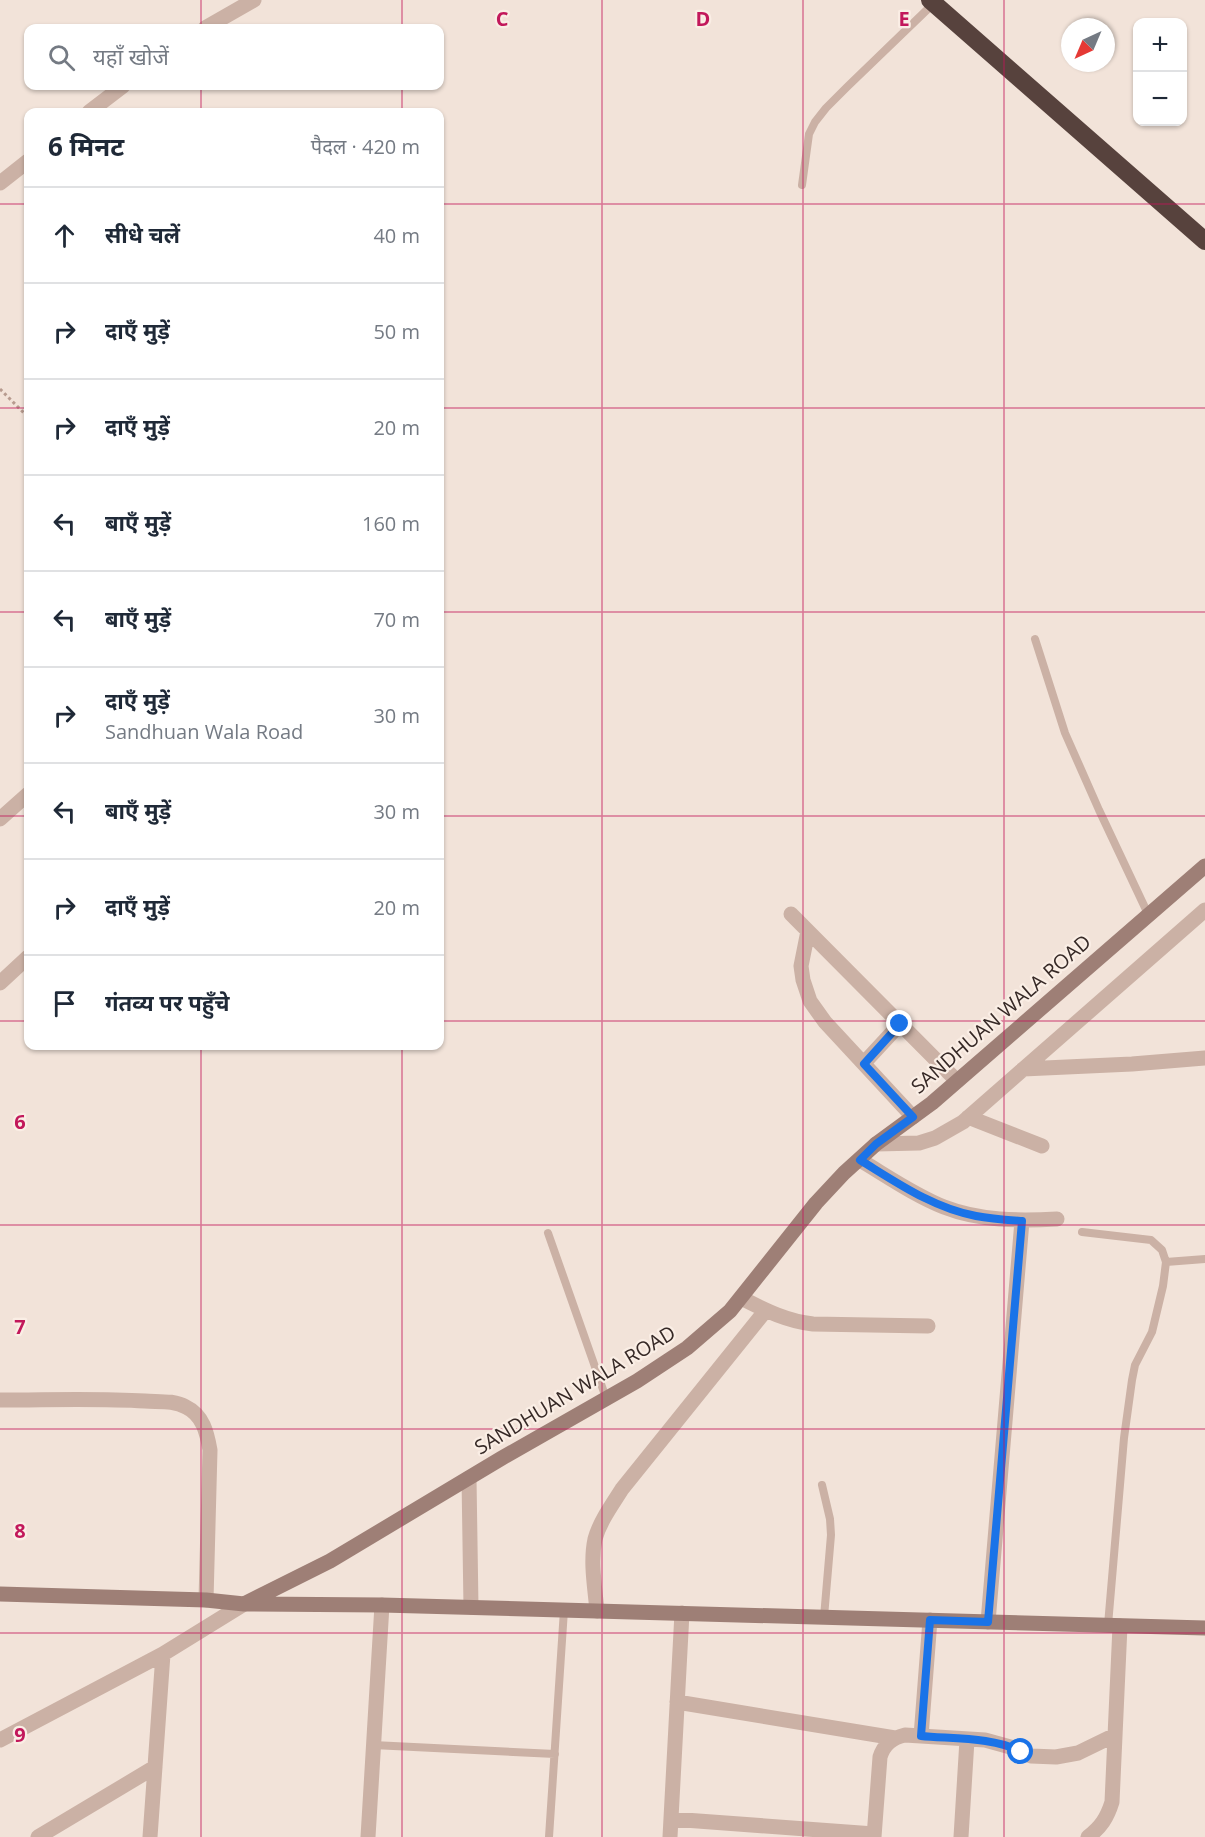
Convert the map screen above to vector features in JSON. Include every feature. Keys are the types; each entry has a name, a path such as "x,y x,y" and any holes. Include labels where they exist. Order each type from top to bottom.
{"highway":[{"path":"932,1 1205,241"}],"street":[{"path":"212,24 254,0"},
{"path":"94,108 118,90"},
{"path":"0,183 24,164"},
{"path":"0,819 24,798"},
{"name":"SANDHUAN WALA ROAD","path":"244,1605 330,1560 687,1348 730,1311 816,1203 876,1144 957,1081 1205,866"},
{"path":"876,1144 919,1143 949,1131 1205,910"},
{"path":"791,914 957,1081"},
{"path":"808,931 801,966 810,1001 825,1022 913,1117"},
{"path":"0,983 24,961"},
{"path":"864,1064 900,1024"},
{"path":"1023,1069 1205,1058"},
{"path":"968,1116 1042,1146"},
{"path":"860,1160 915,1193 944,1207 975,1216 1022,1221 1057,1219"},
{"path":"988,1622 1022,1221"},
{"path":"741,1298 780,1317 796,1322 928,1326"},
{"path":"597,1611 593,1564 595,1539 606,1514 622,1489 766,1310"},
{"path":"0,1400 173,1402 187,1407 199,1417 206,1430 210,1450 206,1600"},
{"path":"469,1478 471,1607"},
{"path":"0,1594 206,1600 244,1605 471,1607 1205,1628"},
{"path":"0,1740 163,1654 244,1605"},
{"path":"368,1837 382,1605"},
{"path":"670,1837 682,1613"},
{"path":"921,1736 930,1620"},
{"path":"1088,1837 1100,1828 1112,1802 1115,1735 1114,1625"},
{"path":"150,1837 163,1654"},
{"path":"677,1702 895,1737 904,1735 985,1740 1000,1743 1031,1756 1056,1758 1078,1753 1115,1735"},
{"path":"671,1818 874,1835 880,1757 882,1749 895,1737"},
{"path":"961,1837 967,1740"},
{"path":"38,1837 155,1767"}],"lane":[{"path":"802,185 809,134 815,122 932,1"},
{"path":"1035,639 1065,733 1148,914"},
{"path":"1082,1232 1151,1240 1162,1250 1166,1262 1152,1332 1135,1365 1131,1380 1124,1438 1114,1625"},
{"path":"548,1233 606,1398"},
{"path":"1166,1262 1205,1259"},
{"path":"822,1485 830,1519 831,1535 824,1617"},
{"path":"549,1837 564,1610"},
{"path":"374,1745 555,1754"}],"path":[{"path":"0,389 24,413"}],"route":[{"path":"900,1024 864,1064 913,1117 876,1144 860,1160 915,1193 944,1207 975,1216 1022,1221 988,1622 930,1620 921,1736 985,1740 1000,1743 1021,1752"}]}
